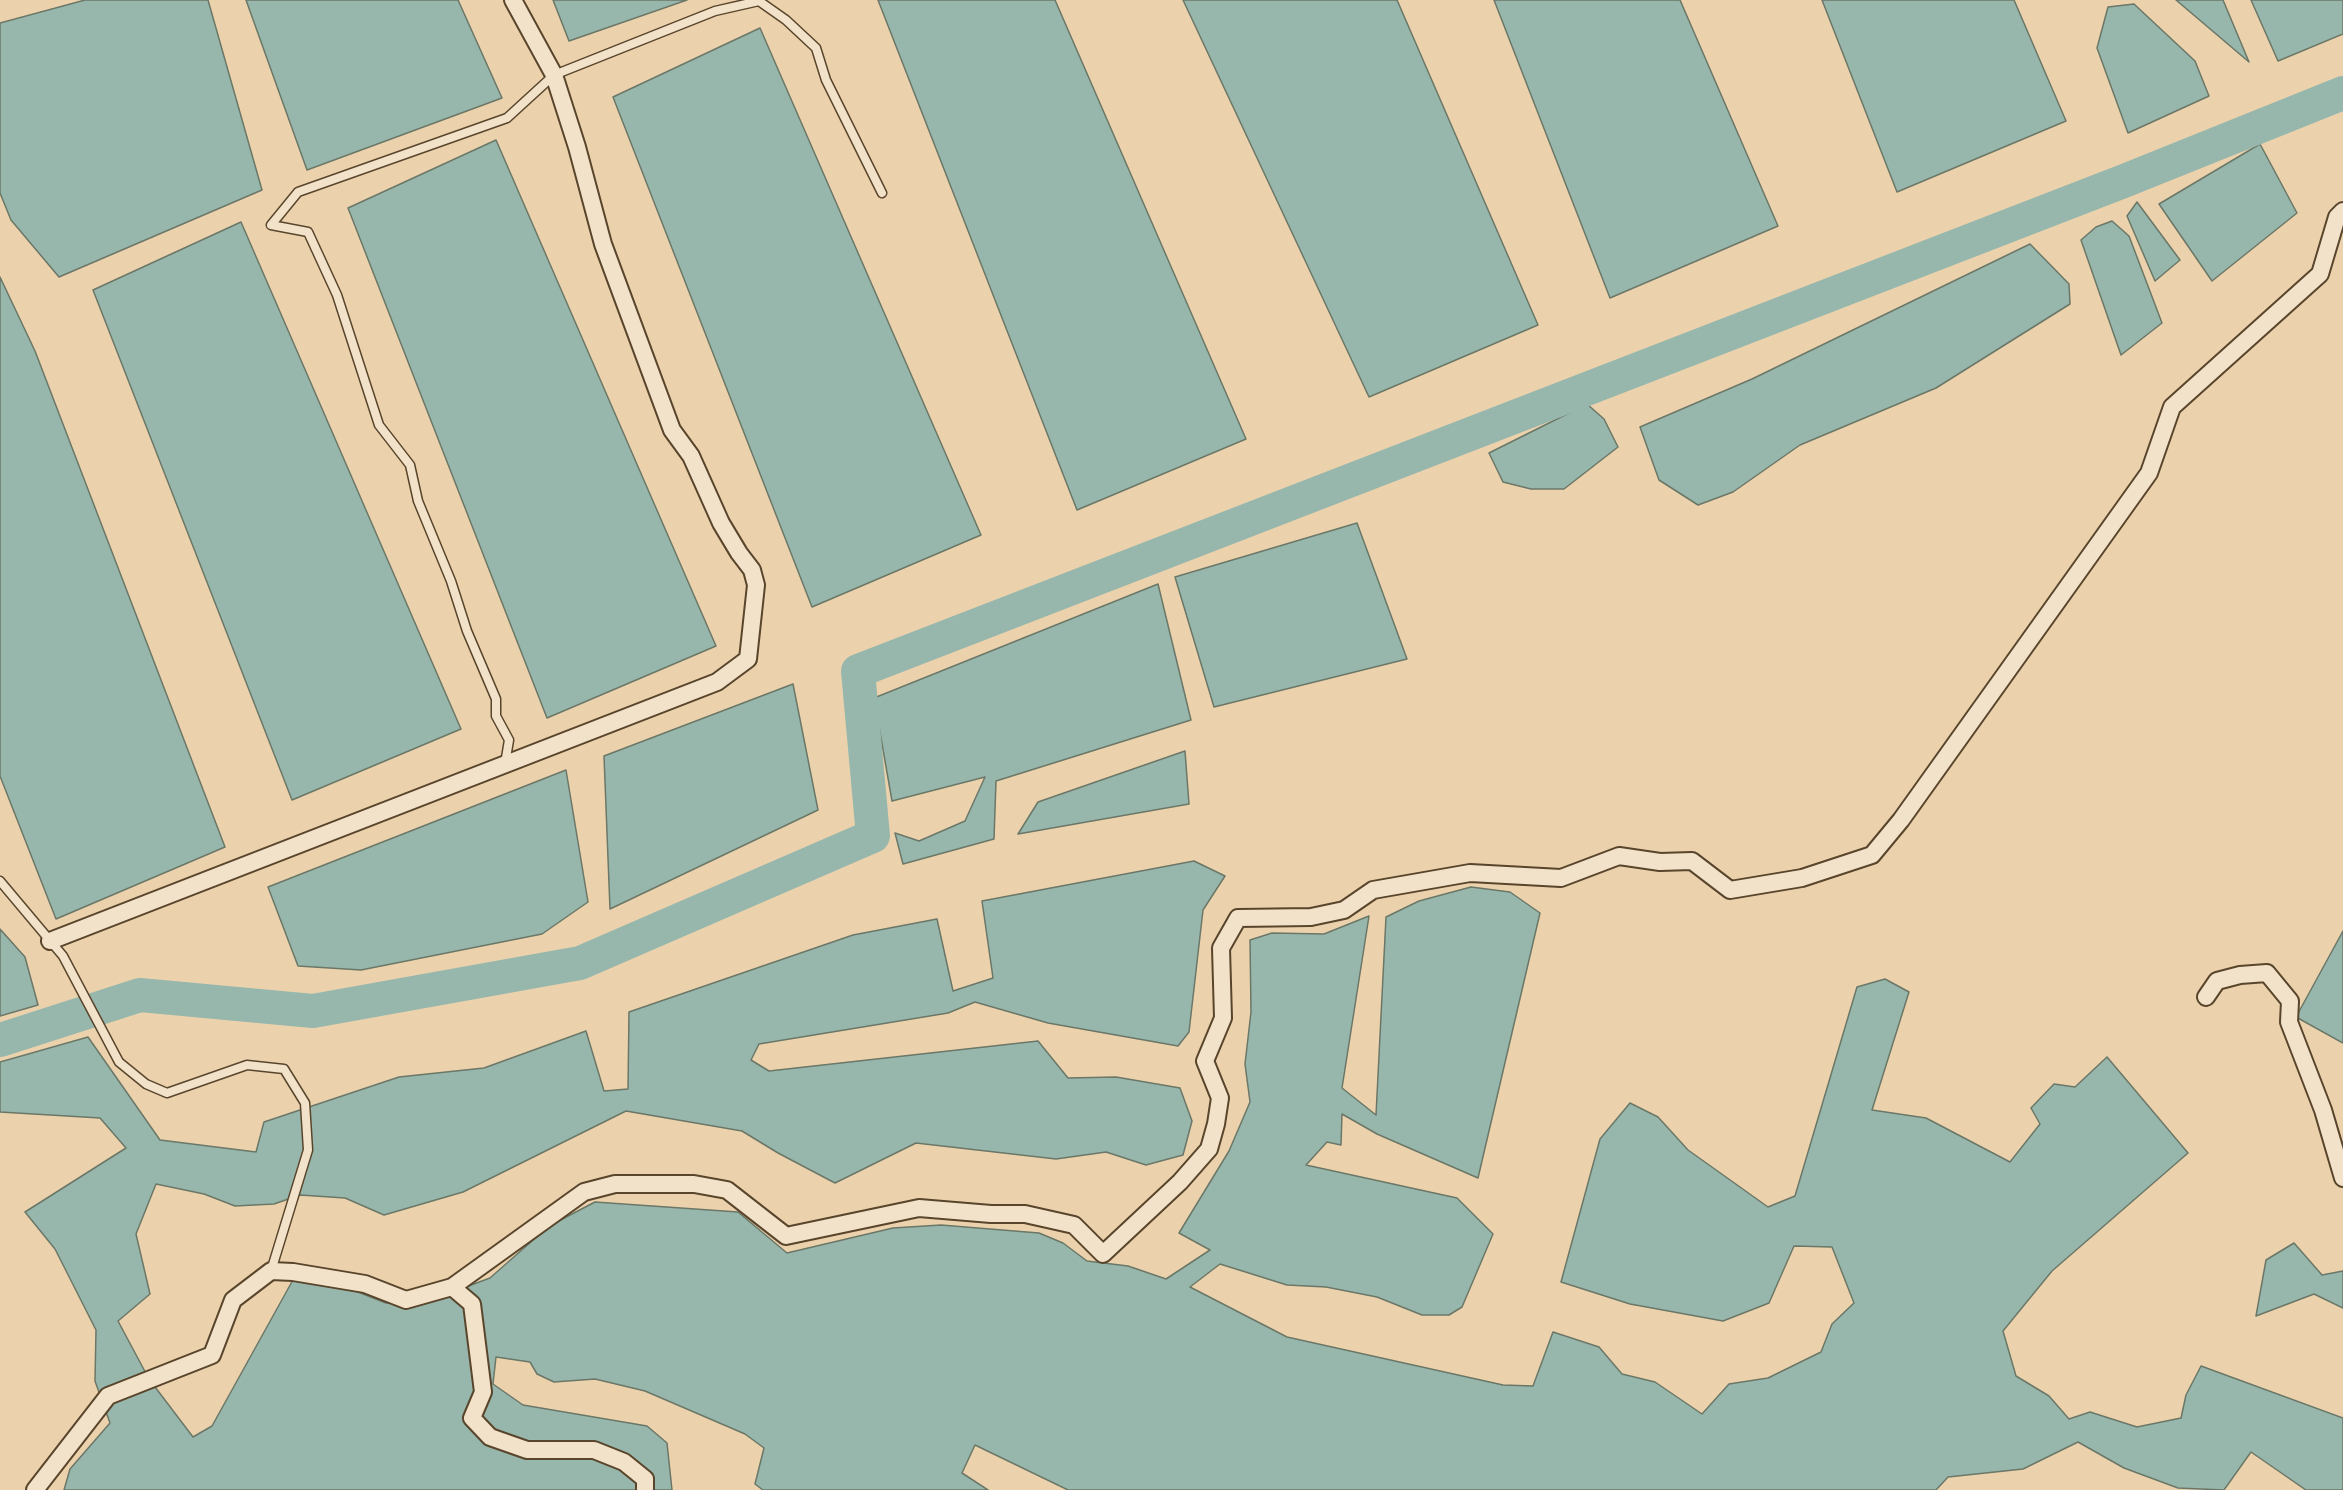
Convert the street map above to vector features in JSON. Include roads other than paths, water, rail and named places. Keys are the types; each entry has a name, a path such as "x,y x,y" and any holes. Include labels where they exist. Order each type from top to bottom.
{"street":[{"path":"50,941 717,682 748,659 756,585 752,570 721,523 691,456 672,430 603,244 577,147 554,75 513,0"},
{"path":"35,1490 108,1396 212,1355 233,1300 271,1271 293,1272 365,1284 406,1300 452,1287 584,1192 615,1184 694,1184 727,1190 786,1236 919,1208 991,1214 1025,1214 1074,1225 1103,1254 1180,1182 1209,1149 1220,1098 1205,1061 1223,1018 1221,948 1238,918 1311,917 1344,910 1373,890 1470,873 1561,878 1619,856 1660,862 1692,861 1730,890 1802,878 1872,855 1901,820 2149,473 2172,408 2320,274 2337,217 2343,211"},
{"path":"2206,997 2217,981 2240,975 2267,973 2290,1001 2289,1022 2323,1110 2343,1178"},
{"path":"452,1287 471,1304 483,1392 472,1418 484,1431 490,1437 527,1450 594,1450 624,1462 645,1479 645,1490"}],"lane":[{"path":"505,764 509,740 496,716 492,690 418,501 410,465 379,425 337,295 308,232 271,225 298,192 507,118 554,75 715,11 759,1 786,20 816,48 826,80 882,193"},
{"path":"0,881 63,956 118,1062 146,1084 167,1093 247,1065 284,1069 305,1103 308,1150 271,1271"}],"water":[{"path":"85,0 208,0 262,190 59,277 11,220 0,193 0,23"},
{"path":"246,0 458,0 502,98 307,170"},
{"path":"553,0 687,0 569,41"},
{"path":"878,0 1055,0 1246,439 1077,510"},
{"path":"1183,0 1397,0 1538,325 1369,397"},
{"path":"1494,0 1680,0 1778,226 1610,298"},
{"path":"1822,0 2014,0 2066,121 1897,192"},
{"path":"2176,0 2223,0 2249,62"},
{"path":"2251,0 2343,0 2343,34 2278,61"},
{"path":"2134,4 2195,61 2209,96 2128,133 2097,48 2108,7"},
{"path":"760,28 981,535 812,607 613,97"},
{"path":"496,140 716,646 547,718 348,208"},
{"path":"2260,144 2297,213 2212,281 2159,204"},
{"path":"2137,202 2180,260 2155,281 2127,216"},
{"path":"2112,221 2129,236 2162,323 2121,355 2081,240 2096,227"},
{"path":"241,222 461,729 292,800 93,290"},
{"path":"2030,244 2069,284 2070,304 1936,388 1800,445 1733,492 1698,505 1659,480 1640,427 1752,379"},
{"path":"0,277 35,351 225,847 56,919 0,776"},
{"path":"1587,404 1604,419 1618,447 1564,489 1531,489 1503,482 1489,453"},
{"path":"1357,523 1407,659 1214,707 1175,577"},
{"path":"1158,584 1191,720 996,781 994,839 903,864 895,833 919,841 965,821 985,777 892,801 874,698"},
{"path":"793,684 818,810 610,909 604,756"},
{"path":"1185,751 1189,804 1018,834 1038,802"},
{"path":"566,770 588,902 542,934 361,970 298,966 268,887"},
{"path":"1194,861 1225,876 1203,910 1189,1032 1178,1046 1048,1023 975,1002 948,1013 759,1044 751,1060 769,1071 1038,1041 1068,1078 1116,1077 1180,1088 1192,1121 1183,1155 1146,1165 1106,1152 1056,1159 916,1143 835,1183 742,1131 626,1111 463,1192 384,1215 345,1198 300,1195 274,1204 235,1206 204,1194 156,1184 136,1234 150,1294 118,1321 149,1379 193,1437 212,1426 299,1269 386,1303 428,1301 490,1278 549,1226 595,1202 738,1212 787,1253 893,1228 941,1225 1039,1233 1063,1243 1087,1261 1128,1266 1166,1279 1210,1250 1179,1233 1229,1151 1250,1102 1245,1064 1251,1012 1250,940 1272,933 1324,934 1369,916 1342,1088 1376,1115 1386,917 1419,901 1471,887 1510,892 1540,913 1478,1178 1377,1134 1342,1114 1341,1145 1327,1142 1306,1165 1457,1198 1493,1234 1462,1307 1449,1315 1422,1315 1377,1297 1326,1287 1287,1285 1220,1264 1190,1287 1287,1337 1503,1385 1533,1386 1553,1332 1599,1347 1622,1374 1655,1382 1702,1414 1729,1384 1768,1378 1821,1352 1832,1324 1854,1303 1832,1247 1794,1246 1769,1303 1723,1321 1630,1304 1561,1282 1600,1139 1630,1103 1658,1117 1688,1150 1768,1207 1795,1196 1857,987 1885,979 1909,992 1872,1110 1926,1118 2010,1162 2040,1124 2031,1108 2054,1084 2075,1087 2107,1057 2188,1153 2052,1271 2003,1331 2016,1376 2049,1396 2069,1419 2090,1412 2137,1427 2181,1418 2186,1395 2201,1366 2343,1418 2343,1490 2306,1490 2251,1452 2224,1490 2178,1488 2124,1468 2078,1442 2023,1469 1948,1477 1936,1490 1068,1490 975,1445 962,1473 988,1490 763,1490 755,1484 764,1448 745,1434 645,1391 595,1379 554,1382 537,1374 530,1362 496,1357 493,1384 523,1405 647,1426 667,1443 672,1490 64,1490 70,1469 110,1423 95,1381 96,1330 55,1249 25,1212 126,1148 100,1118 0,1112 0,1062 88,1037 160,1140 256,1152 264,1122 399,1077 484,1068 586,1031 604,1091 628,1089 629,1012 853,935 937,919 953,991 993,978 982,901"},
{"path":"0,929 25,957 38,1005 0,1016"},
{"path":"2343,931 2343,1043 2296,1017"},
{"path":"2294,1243 2322,1275 2343,1271 2343,1308 2314,1294 2256,1316 2266,1260"}],"waterway":[{"path":"0,1040 140,995 313,1011 580,963 873,836 858,671 2124,181 2343,93"}]}
